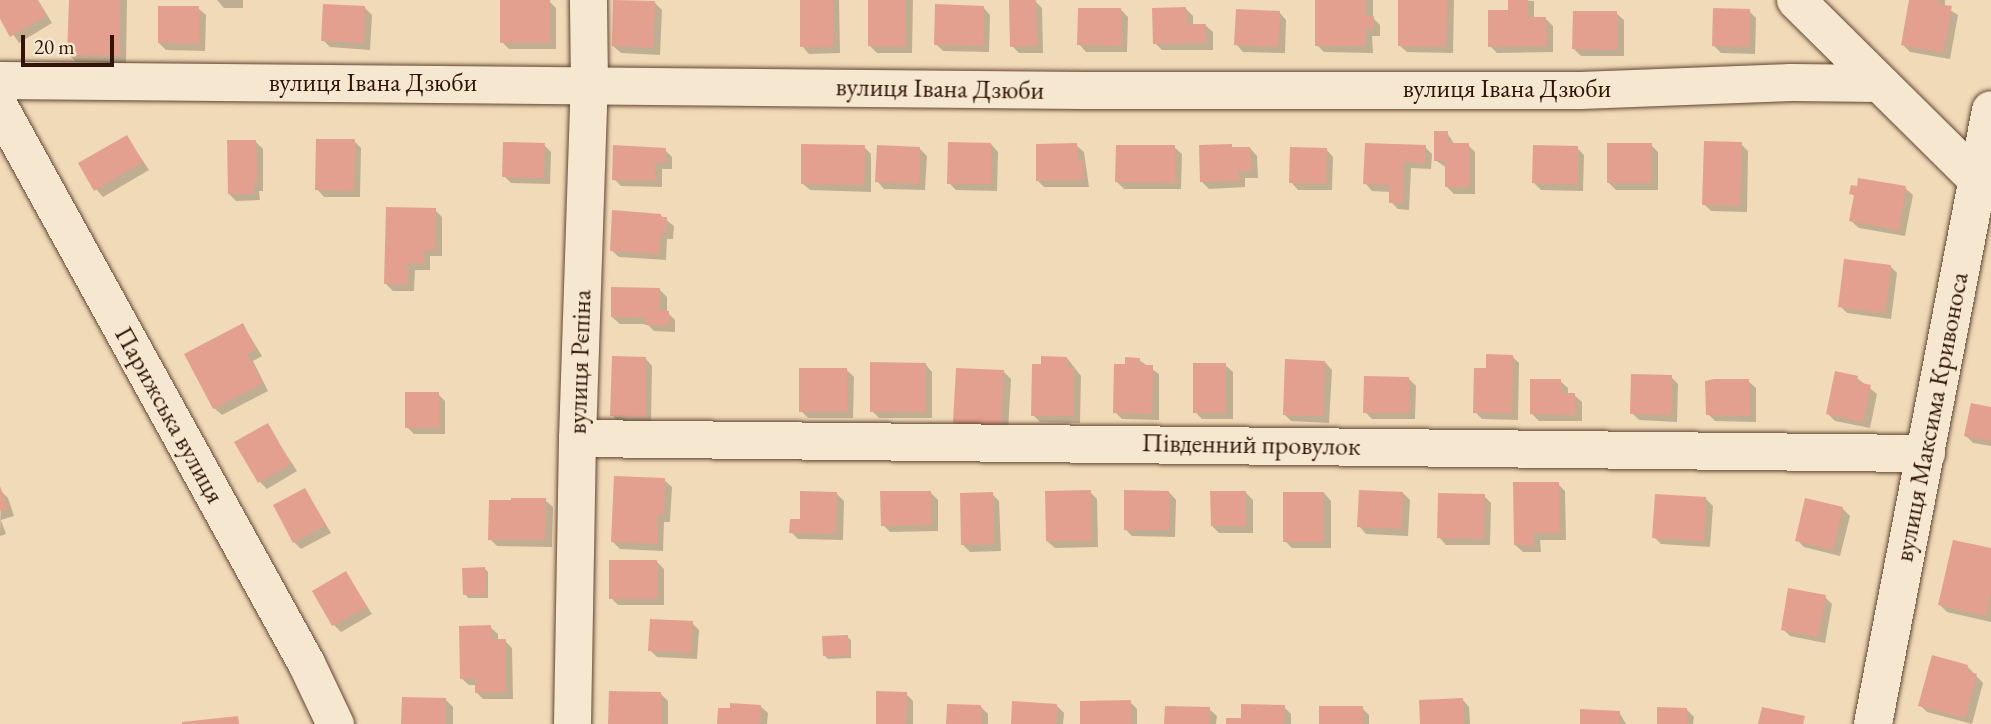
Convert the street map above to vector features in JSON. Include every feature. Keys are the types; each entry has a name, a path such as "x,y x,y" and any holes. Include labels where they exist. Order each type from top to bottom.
{"street":[{"name":"вулиця Рєпіна","path":"572,724 577,438 589,85 588,0"},
{"path":"1796,0 1978,180"},
{"name":"вулиця Івана Дзюби","path":"0,80 1085,90 1580,90 1791,82 1880,83"},
{"name":"Парижська вулиця","path":"0,108 306,663 335,724"},
{"name":"вулиця Максима Кривоноса","path":"1873,724 1991,110"},
{"name":"Південний провулок","path":"577,438 1926,453"}],"building":[{"path":"0,0 37,0 46,16 10,37 0,19"},
{"path":"69,0 120,0 119,56 67,55"},
{"path":"500,0 550,0 550,43 500,43"},
{"path":"613,0 655,1 653,48 612,46"},
{"path":"800,0 833,0 833,47 800,47"},
{"path":"868,0 906,0 906,47 868,46"},
{"path":"1009,0 1036,0 1037,46 1010,47"},
{"path":"1315,0 1366,0 1366,16 1374,16 1374,29 1366,29 1366,46 1315,46"},
{"path":"1398,0 1447,0 1446,47 1398,46"},
{"path":"1508,0 1528,0 1528,17 1546,17 1547,46 1488,47 1488,10 1508,10"},
{"path":"1909,0 1939,0 1938,4 1952,6 1943,53 1901,45"},
{"path":"323,4 365,6 364,43 321,41"},
{"path":"935,4 984,6 983,46 934,45"},
{"path":"158,6 199,6 199,44 158,43"},
{"path":"1186,7 1187,24 1206,24 1206,43 1153,44 1152,8"},
{"path":"1078,8 1121,8 1121,46 1077,45"},
{"path":"1713,8 1750,9 1749,47 1712,46"},
{"path":"1236,9 1280,11 1278,47 1234,45"},
{"path":"1573,11 1617,11 1617,50 1572,49"},
{"path":"1434,131 1448,131 1448,143 1469,143 1469,187 1445,187 1445,161 1434,161"},
{"path":"127,135 143,162 94,191 78,163"},
{"path":"316,139 355,139 354,191 315,190"},
{"path":"227,140 256,140 257,184 253,184 253,194 228,194"},
{"path":"1704,141 1742,142 1740,206 1702,205"},
{"path":"503,142 545,143 543,178 502,177"},
{"path":"948,142 991,143 991,184 947,184"},
{"path":"1077,143 1077,161 1083,161 1083,180 1036,181 1036,144"},
{"path":"1365,143 1426,145 1425,163 1404,162 1403,203 1389,203 1389,185 1363,184"},
{"path":"1607,143 1652,143 1651,183 1607,183"},
{"path":"801,144 865,145 864,185 801,184"},
{"path":"1232,144 1232,147 1250,147 1251,171 1238,171 1239,181 1200,182 1199,145"},
{"path":"613,145 666,148 665,163 655,162 655,181 612,180"},
{"path":"877,145 920,147 919,184 875,182"},
{"path":"1116,145 1175,145 1175,183 1115,182"},
{"path":"1533,145 1578,146 1577,185 1532,183"},
{"path":"1290,147 1327,148 1326,184 1289,183"},
{"path":"1858,178 1906,186 1899,230 1849,221 1854,195 1849,194 1851,185 1857,186"},
{"path":"386,207 436,208 435,250 424,250 424,264 408,263 408,285 384,284"},
{"path":"612,210 661,214 661,217 667,217 666,233 661,233 659,254 610,251"},
{"path":"1844,259 1891,265 1885,313 1838,307"},
{"path":"611,287 660,288 660,310 669,311 669,325 645,325 645,318 611,317"},
{"path":"243,323 256,349 247,354 263,383 213,409 184,354"},
{"path":"1486,354 1513,355 1512,413 1473,413 1474,368 1486,368"},
{"path":"612,356 646,357 645,417 610,416"},
{"path":"1041,356 1067,357 1067,367 1074,367 1073,416 1031,416 1032,364 1041,364"},
{"path":"1125,357 1140,358 1140,365 1153,365 1152,414 1113,413 1114,364 1125,364"},
{"path":"1285,359 1325,361 1323,416 1283,415"},
{"path":"870,362 926,363 925,412 870,412"},
{"path":"1193,363 1226,363 1226,413 1193,413"},
{"path":"799,368 847,368 847,412 799,412"},
{"path":"956,368 1004,370 1001,425 953,423"},
{"path":"1835,371 1858,376 1857,382 1871,385 1863,422 1826,414"},
{"path":"1631,374 1672,375 1671,415 1630,414"},
{"path":"1364,376 1409,377 1409,413 1363,413"},
{"path":"1530,379 1561,379 1561,393 1575,393 1575,415 1530,414"},
{"path":"1749,379 1750,416 1706,415 1705,381"},
{"path":"405,392 439,392 439,428 405,428"},
{"path":"1971,403 1991,407 1991,441 1964,436"},
{"path":"268,423 291,464 258,483 234,442"},
{"path":"614,476 665,478 664,515 658,515 657,544 611,542"},
{"path":"1513,482 1559,482 1559,533 1534,533 1534,546 1514,545"},
{"path":"0,486 8,509 0,511"},
{"path":"305,488 326,525 293,543 273,505"},
{"path":"1091,490 1092,541 1046,541 1045,491"},
{"path":"1124,490 1169,491 1169,530 1124,530"},
{"path":"1359,490 1403,492 1402,529 1357,527"},
{"path":"800,491 837,492 836,534 789,533 790,519 800,519"},
{"path":"880,491 931,491 931,525 881,526"},
{"path":"1210,491 1246,491 1246,526 1211,526"},
{"path":"993,492 994,544 961,545 960,493"},
{"path":"1283,492 1324,492 1324,542 1283,542"},
{"path":"1438,493 1485,494 1484,539 1437,538"},
{"path":"1655,494 1706,497 1704,541 1652,538"},
{"path":"546,498 545,540 488,540 489,500"},
{"path":"1805,498 1843,507 1833,550 1795,541"},
{"path":"1953,540 1991,548 1991,592 1986,616 1938,605"},
{"path":"609,560 657,560 658,599 609,599"},
{"path":"485,567 486,595 463,595 462,568"},
{"path":"346,571 367,607 332,626 312,591"},
{"path":"1788,588 1826,595 1818,637 1781,630"},
{"path":"650,619 693,621 691,653 648,651"},
{"path":"491,625 491,639 506,639 506,692 475,693 475,678 460,679 459,626"},
{"path":"848,635 849,655 823,656 822,636"},
{"path":"1932,655 1968,665 1967,671 1977,674 1965,718 1918,706"},
{"path":"609,691 661,692 661,724 608,724"},
{"path":"876,691 907,692 906,724 876,724"},
{"path":"402,697 446,698 446,724 401,724"},
{"path":"1463,698 1464,724 1420,724 1419,700"},
{"path":"1131,700 1131,724 1080,724 1080,701"},
{"path":"1012,701 1057,704 1056,724 1011,724"},
{"path":"730,703 761,705 760,724 717,724 718,708 730,708"},
{"path":"947,704 981,705 981,724 946,724"},
{"path":"1241,704 1285,705 1284,724 1226,724 1226,718 1241,718"},
{"path":"1165,706 1210,707 1210,724 1164,724"},
{"path":"1319,706 1363,706 1363,724 1319,724"},
{"path":"1657,707 1687,708 1687,724 1657,724"},
{"path":"1762,707 1805,716 1803,724 1758,724"},
{"path":"1580,709 1620,711 1619,724 1580,724"},
{"path":"238,716 239,724 182,724 182,722"}]}
